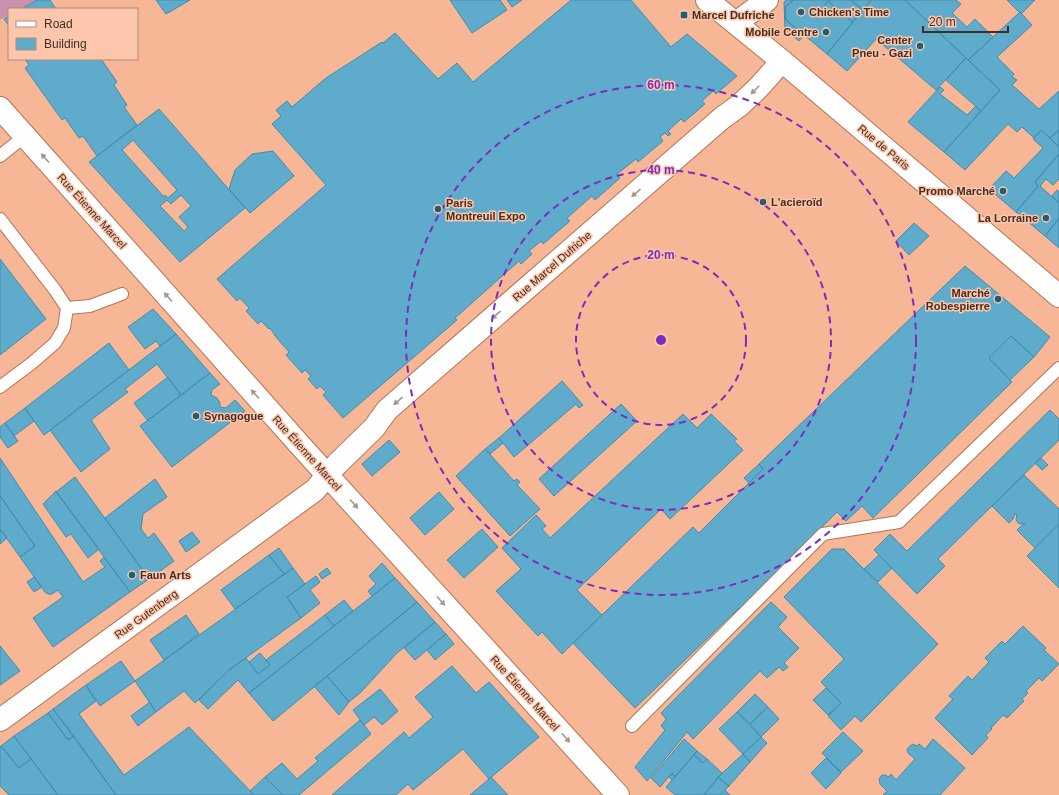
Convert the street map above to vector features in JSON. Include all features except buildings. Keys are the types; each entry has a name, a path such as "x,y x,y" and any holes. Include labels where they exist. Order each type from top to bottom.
{"street":[{"name":"Rue de Paris","path":"707,0 782,61 1059,296"},
{"path":"736,24 767,0"},
{"name":"Rue Marcel Dufriche","path":"327,476 337,464 374,428 387,410 722,118 740,105 759,87 782,61"},
{"name":"Rue Étienne Marcel","path":"0,108 327,476 618,795"},
{"name":"Rue Gutenberg","path":"0,720 315,490 327,476"}],"lane":[{"path":"0,156 25,136"},
{"path":"0,219 55,290 67,308 64,328 55,343 32,363 0,387"},
{"path":"67,308 90,306 122,294"},
{"path":"632,726 823,534 899,522 1059,368"}],"shaded area":[{"path":"0,0 36,0 22,8 8,8 8,16 0,20"}],"place":[{"name":"Chicken's Time","path":"801,12"},
{"name":"Marcel Dufriche","path":"684,15"},
{"name":"Mobile Centre","path":"826,32"},
{"name":"Center Pneu - Gazi","path":"920,46"},
{"name":"Promo Marché","path":"1003,191"},
{"name":"L'acieroïd","path":"763,202"},
{"name":"Paris Montreuil Expo","path":"438,209"},
{"name":"La Lorraine","path":"1046,218"},
{"name":"Marché Robespierre","path":"998,299"},
{"name":"Synagogue","path":"196,416"},
{"name":"Faun Arts","path":"132,575"}]}
